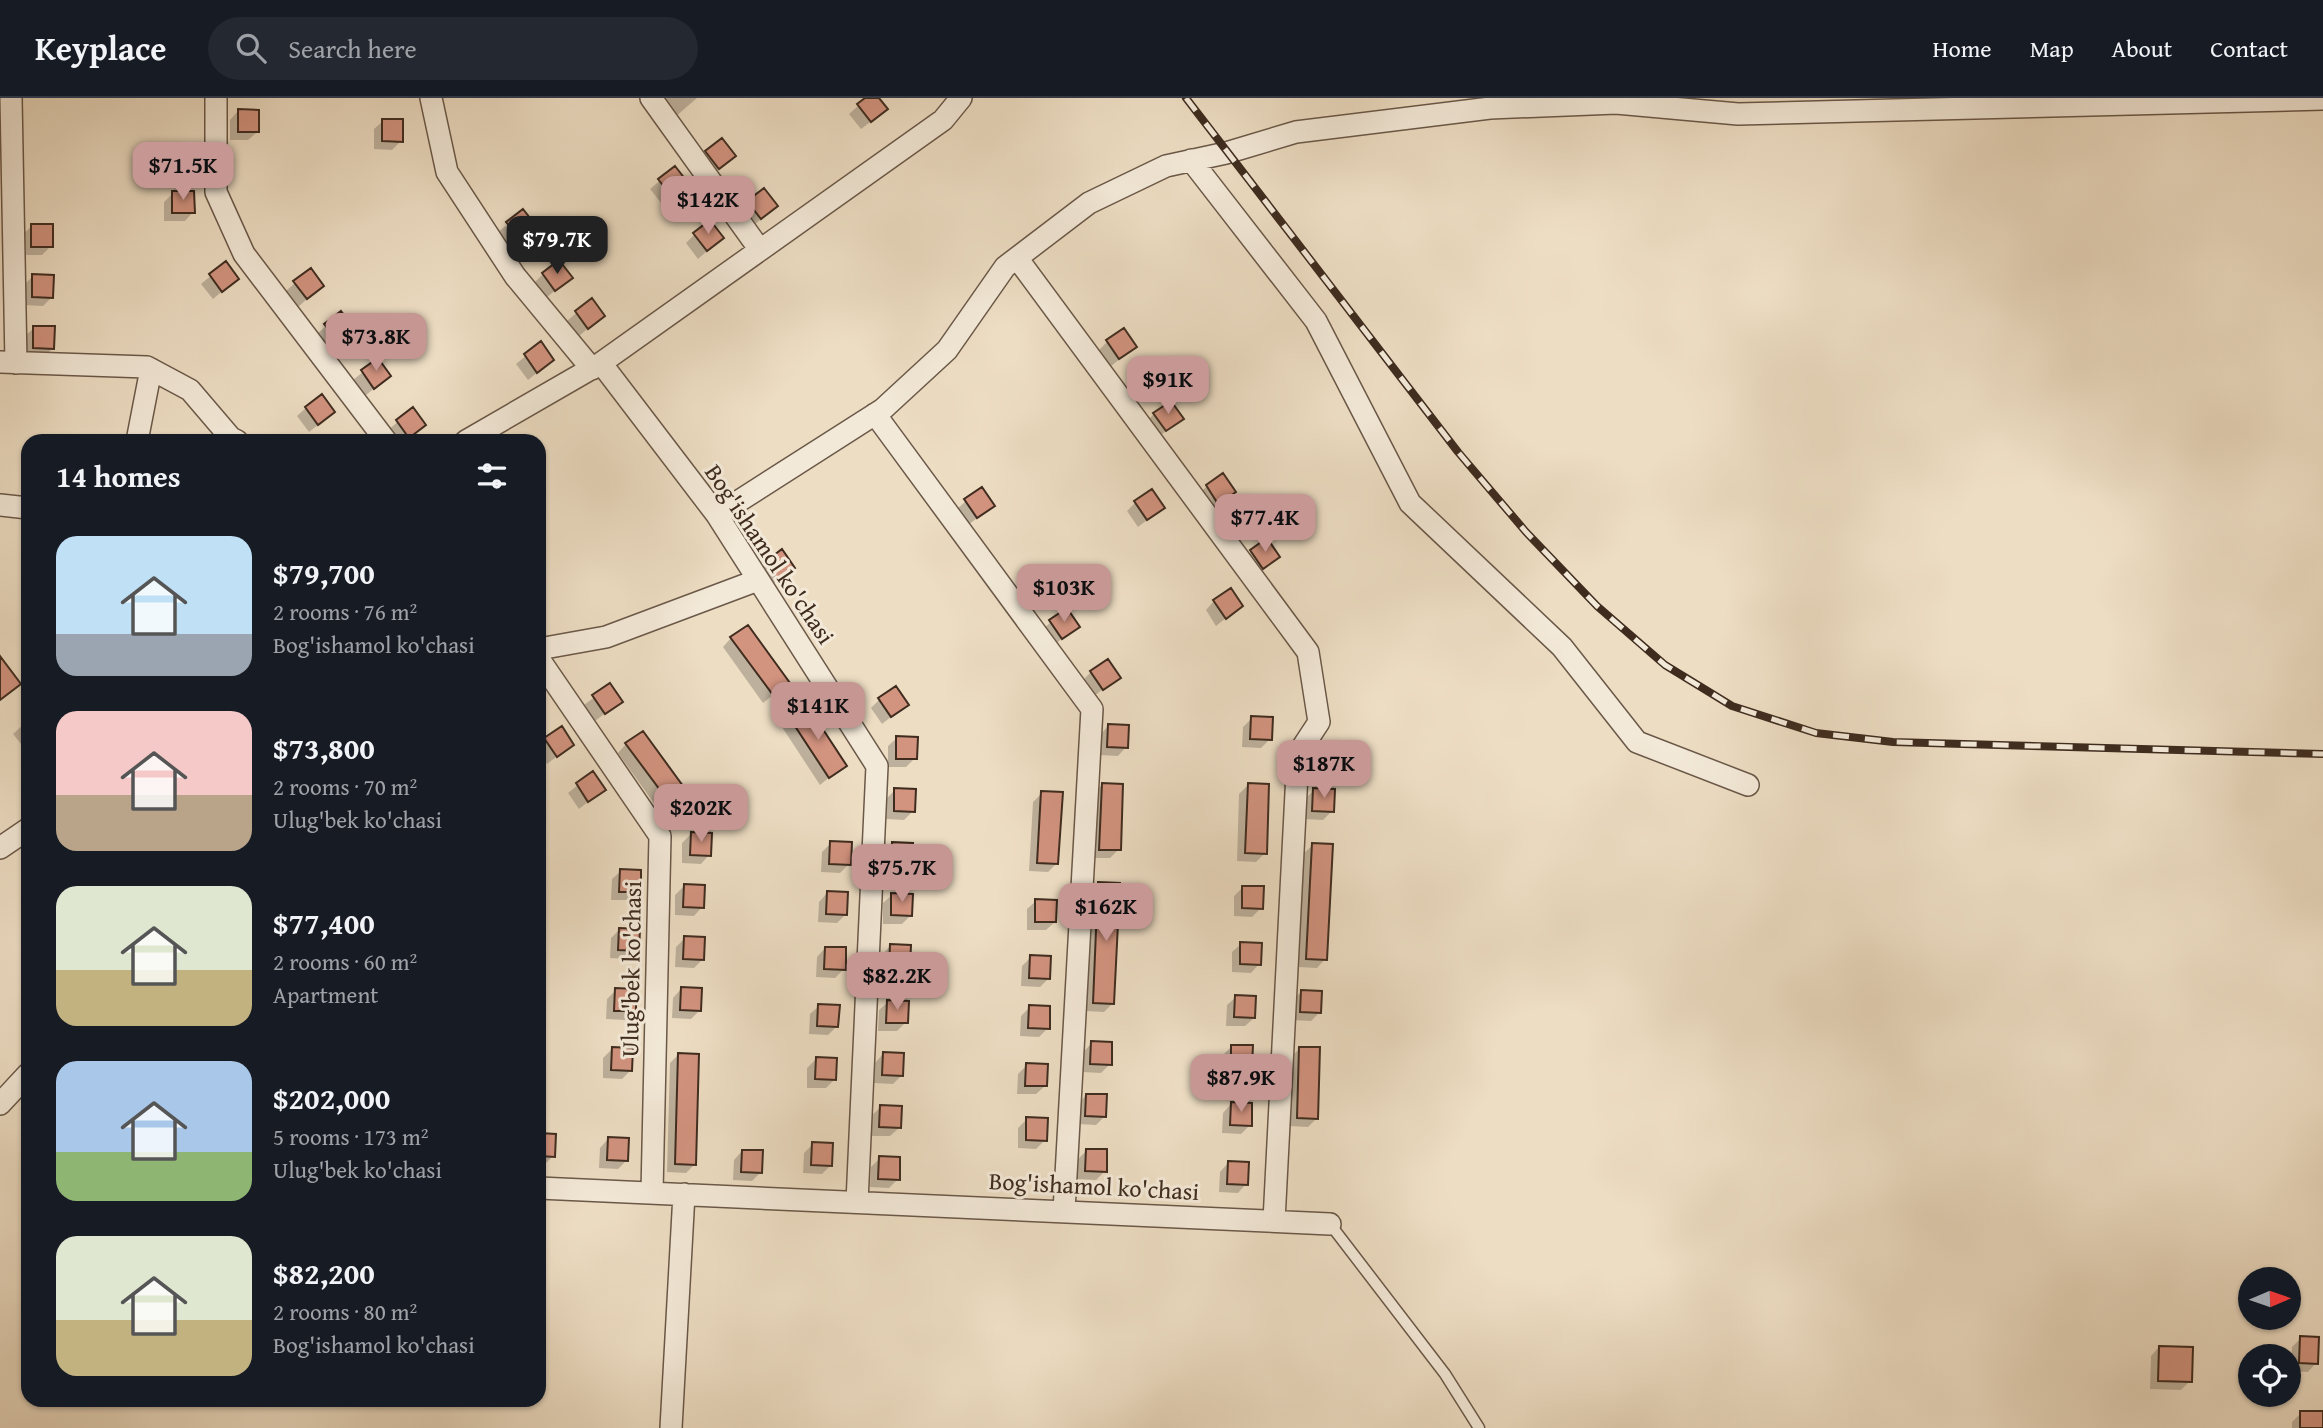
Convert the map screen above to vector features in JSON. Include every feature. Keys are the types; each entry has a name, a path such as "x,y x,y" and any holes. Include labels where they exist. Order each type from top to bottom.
{"street":[{"path":"11,98 8,363 150,369 190,390 228,434"},
{"path":"216,98 216,192 244,254 381,434"},
{"name":"Bog'ishamol ko'chasi","path":"431,98 447,172 515,276 597,366 717,515 877,766 857,1202"},
{"path":"651,98 760,250"},
{"path":"478,434 597,366 943,120 961,98"},
{"path":"717,515 875,414 947,350 1005,267 1089,203 1166,166 1296,132 1490,108 1616,103 1738,114 2323,99"},
{"path":"1191,160 1316,321 1410,503 1562,647 1637,742 1748,785"},
{"path":"1017,258 1308,652 1319,722 1298,754 1274,1221"},
{"path":"138,434 150,369"},
{"path":"875,414 1092,709 1064,1211"},
{"path":"0,505 21,507"},
{"path":"546,648 606,637 758,580"},
{"name":"Ulug'bek ko'chasi","path":"546,669 660,836 652,1192"},
{"path":"0,848 21,834"},
{"path":"0,1104 21,1082"},
{"name":"Bog'ishamol ko'chasi","path":"546,1188 1330,1224"},
{"path":"671,1428 684,1194"}],"lane":[{"path":"1330,1224 1445,1374 1479,1428"}],"building":[{"path":"865,98 879,98 888,109 871,122 857,104"},
{"path":"238,109 259,110 259,132 238,132"},
{"path":"382,119 403,119 403,142 382,141"},
{"path":"722,138 736,156 719,169 705,151"},
{"path":"675,166 689,184 672,197 658,179"},
{"path":"764,188 778,206 761,219 747,201"},
{"path":"172,191 194,191 195,213 172,213"},
{"path":"523,209 537,227 520,240 506,222"},
{"path":"710,220 724,238 707,251 693,233"},
{"path":"31,224 53,224 53,247 31,247"},
{"path":"559,260 573,278 555,291 542,273"},
{"path":"226,261 239,279 222,292 209,274"},
{"path":"311,268 324,286 307,299 293,281"},
{"path":"32,274 54,275 53,298 32,297"},
{"path":"592,298 605,316 588,329 575,311"},
{"path":"341,311 355,329 338,342 324,324"},
{"path":"33,326 55,326 54,349 33,348"},
{"path":"1124,328 1137,347 1119,359 1106,340"},
{"path":"541,341 554,360 537,373 524,354"},
{"path":"378,358 391,376 374,389 361,370"},
{"path":"322,394 335,412 318,425 305,407"},
{"path":"1171,401 1184,419 1166,431 1153,413"},
{"path":"413,407 426,425 414,434 406,434 396,420"},
{"path":"1223,473 1236,492 1218,504 1206,485"},
{"path":"982,487 995,506 977,518 964,499"},
{"path":"1152,489 1165,508 1147,520 1134,501"},
{"path":"1267,538 1280,557 1263,569 1250,550"},
{"path":"782,549 795,568 777,580 765,562"},
{"path":"1231,588 1243,606 1226,619 1213,600"},
{"path":"1067,608 1080,627 1062,639 1049,620"},
{"path":"748,625 790,683 773,695 730,637"},
{"path":"0,656 21,684 0,700"},
{"path":"1108,659 1121,678 1103,690 1090,671"},
{"path":"610,683 623,702 605,714 592,695"},
{"path":"896,686 909,705 891,717 878,698"},
{"path":"807,705 847,766 829,778 789,717"},
{"path":"1251,716 1273,717 1272,740 1250,739"},
{"path":"1108,724 1129,725 1128,748 1107,747"},
{"path":"562,726 574,745 557,757 546,737"},
{"path":"643,731 683,786 666,798 625,743"},
{"path":"896,736 918,737 917,759 896,759"},
{"path":"593,771 606,790 588,802 576,783"},
{"path":"1102,783 1123,784 1121,850 1099,850"},
{"path":"1248,783 1269,784 1267,854 1245,853"},
{"path":"894,788 916,789 915,812 894,811"},
{"path":"1313,788 1335,789 1334,812 1312,811"},
{"path":"1041,791 1063,792 1058,864 1037,863"},
{"path":"691,832 712,833 711,856 690,855"},
{"path":"830,841 852,842 851,865 829,864"},
{"path":"892,842 913,843 912,865 891,864"},
{"path":"1312,843 1333,844 1327,960 1306,959"},
{"path":"620,869 641,870 641,892 619,892"},
{"path":"1098,882 1120,883 1114,1004 1093,1003"},
{"path":"684,884 705,885 704,908 683,907"},
{"path":"1242,886 1264,886 1263,909 1242,908"},
{"path":"827,891 848,892 847,915 826,914"},
{"path":"891,893 913,894 912,916 891,915"},
{"path":"1035,899 1057,900 1056,922 1035,922"},
{"path":"619,928 640,929 639,951 618,950"},
{"path":"684,936 705,937 704,960 683,959"},
{"path":"1240,942 1262,943 1261,965 1240,964"},
{"path":"890,944 911,945 910,967 889,967"},
{"path":"825,947 846,947 846,970 824,969"},
{"path":"1030,955 1051,956 1050,979 1029,978"},
{"path":"681,987 702,988 701,1011 680,1010"},
{"path":"615,988 636,989 636,1011 614,1011"},
{"path":"1301,990 1322,991 1321,1013 1300,1012"},
{"path":"1235,995 1256,996 1255,1018 1234,1017"},
{"path":"887,1000 909,1001 908,1023 886,1023"},
{"path":"818,1004 840,1005 838,1027 817,1026"},
{"path":"1029,1005 1050,1006 1050,1029 1028,1028"},
{"path":"1091,1041 1112,1042 1112,1065 1090,1064"},
{"path":"1231,1045 1253,1045 1252,1068 1231,1067"},
{"path":"612,1047 633,1048 632,1071 611,1070"},
{"path":"1299,1047 1320,1047 1318,1119 1297,1118"},
{"path":"883,1052 904,1053 903,1076 882,1075"},
{"path":"678,1053 699,1054 696,1165 675,1164"},
{"path":"816,1057 837,1058 836,1080 815,1079"},
{"path":"1026,1063 1048,1064 1047,1086 1025,1086"},
{"path":"1086,1094 1107,1094 1106,1117 1085,1116"},
{"path":"1231,1102 1252,1103 1252,1126 1230,1125"},
{"path":"880,1105 902,1106 901,1128 879,1127"},
{"path":"1026,1117 1048,1118 1047,1141 1026,1140"},
{"path":"546,1133 556,1134 555,1157 546,1156"},
{"path":"608,1137 629,1138 628,1161 607,1160"},
{"path":"812,1142 833,1143 832,1166 811,1165"},
{"path":"1086,1149 1107,1149 1107,1172 1085,1171"},
{"path":"742,1150 763,1150 762,1173 741,1172"},
{"path":"879,1156 900,1157 900,1180 878,1179"},
{"path":"1228,1161 1249,1162 1248,1185 1227,1184"},
{"path":"2300,1336 2319,1337 2318,1364 2301,1363"},
{"path":"2159,1346 2193,1347 2192,1382 2158,1381"},
{"path":"2300,1411 2323,1411 2323,1428 2300,1428"}],"railway":[{"path":"1186,98 1458,452 1526,532 1597,606 1665,665 1732,706 1816,733 1893,742 2323,754"}]}
